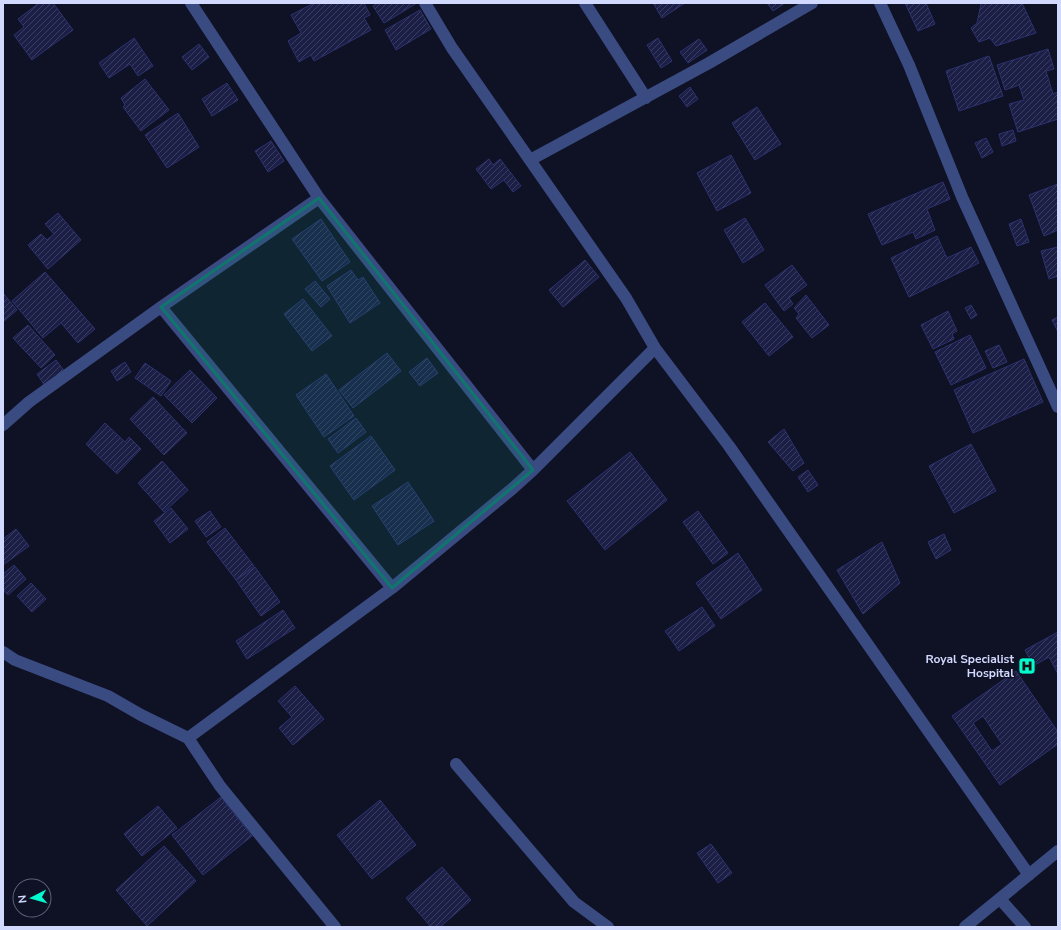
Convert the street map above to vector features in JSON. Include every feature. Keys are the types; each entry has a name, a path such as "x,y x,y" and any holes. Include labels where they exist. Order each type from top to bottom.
{"street":[{"path":"191,3 319,198 533,470"},
{"path":"425,3 452,48 626,298 654,348 729,446 1029,875"},
{"path":"585,3 646,98"},
{"path":"530,160 646,98 812,3"},
{"path":"880,3 909,65 962,197 1058,407"},
{"path":"3,425 29,402 161,307 319,198"},
{"path":"161,307 392,588"},
{"path":"188,738 392,588 533,470 654,348"},
{"path":"3,652 15,660 108,696 141,715 188,738 220,786 335,927"},
{"path":"456,764 574,902 608,927"},
{"path":"965,927 1058,851"},
{"path":"1000,899 1025,927"}],"highlighted area":[{"path":"319,198 533,470 392,588 161,307"}],"building":[{"path":"39,3 53,3 73,30 32,60 14,35 24,27 18,19"},
{"path":"314,3 364,3 370,15 364,18 371,30 314,61 311,55 299,62 288,41 301,33 291,15"},
{"path":"378,3 417,3 384,23 373,6"},
{"path":"653,3 685,3 662,18"},
{"path":"767,3 785,3 773,11"},
{"path":"905,3 926,3 935,24 918,31"},
{"path":"1022,3 1036,33 996,46 990,38 979,42 971,28 977,23 981,4"},
{"path":"420,10 431,29 396,50 385,30"},
{"path":"134,38 153,66 138,76 130,64 109,78 99,63"},
{"path":"658,38 672,61 661,68 647,45"},
{"path":"699,39 707,50 688,63 680,52"},
{"path":"199,44 209,57 192,70 182,57"},
{"path":"1048,49 1054,69 1046,71 1053,94 1058,92 1058,119 1018,132 1009,104 1024,100 1019,85 1005,90 997,65"},
{"path":"989,56 1003,96 959,111 946,71"},
{"path":"145,79 169,110 141,131 123,107 125,105 121,98"},
{"path":"227,83 238,100 212,116 202,99"},
{"path":"690,87 698,99 687,107 679,96"},
{"path":"757,107 781,144 755,160 732,123"},
{"path":"178,113 199,147 167,168 145,135"},
{"path":"1013,130 1016,141 1002,146 999,134"},
{"path":"986,138 993,152 982,158 975,143"},
{"path":"271,141 284,161 268,172 255,151"},
{"path":"731,155 751,193 717,211 697,173"},
{"path":"489,159 493,165 500,159 521,186 513,192 504,180 491,189 476,169"},
{"path":"943,182 950,199 927,209 935,230 916,239 913,232 882,245 868,214"},
{"path":"1058,184 1058,230 1044,236 1029,195"},
{"path":"58,213 81,240 48,269 28,245 41,234 47,240 54,234 45,224"},
{"path":"745,218 764,250 743,263 724,230"},
{"path":"321,219 350,262 322,281 292,239"},
{"path":"1021,219 1029,242 1017,246 1009,224"},
{"path":"937,236 947,258 971,247 979,263 909,297 891,258"},
{"path":"1058,247 1058,276 1049,279 1041,251"},
{"path":"585,260 599,277 563,307 549,290"},
{"path":"792,265 807,285 789,298 793,304 784,311 765,285"},
{"path":"351,270 358,280 363,277 380,303 350,323 327,286"},
{"path":"45,272 95,329 78,343 61,323 43,338 12,301"},
{"path":"315,281 330,299 321,307 305,289"},
{"path":"3,293 17,310 3,322"},
{"path":"806,295 829,325 812,338 796,318 799,314 794,308"},
{"path":"303,299 332,336 312,351 284,314"},
{"path":"765,303 793,337 769,356 742,322"},
{"path":"971,305 977,315 971,319 965,308"},
{"path":"948,311 957,331 952,334 954,339 933,349 921,325"},
{"path":"1058,317 1058,332 1052,320"},
{"path":"28,325 55,355 41,368 13,338"},
{"path":"970,335 986,368 951,385 935,352"},
{"path":"999,345 1007,362 993,368 985,351"},
{"path":"387,353 401,371 353,408 339,390"},
{"path":"427,358 438,373 420,386 409,372"},
{"path":"1024,359 1043,402 973,433 954,390"},
{"path":"56,360 65,372 45,386 37,374"},
{"path":"125,362 131,372 117,381 111,371"},
{"path":"145,363 171,381 161,396 135,378"},
{"path":"190,370 217,398 192,423 164,395"},
{"path":"326,374 354,416 324,437 296,395"},
{"path":"153,397 187,433 164,455 130,419"},
{"path":"356,418 366,432 338,453 328,439"},
{"path":"105,423 125,442 129,437 141,449 117,474 86,444"},
{"path":"784,429 804,463 793,471 768,442"},
{"path":"371,436 395,470 354,500 330,466"},
{"path":"971,444 996,491 954,513 929,466"},
{"path":"630,452 667,500 605,550 567,501"},
{"path":"162,461 188,490 164,512 138,483"},
{"path":"808,470 818,485 808,492 798,477"},
{"path":"408,482 434,521 398,545 372,506"},
{"path":"171,508 188,529 170,543 154,521"},
{"path":"210,511 221,527 206,537 195,521"},
{"path":"698,511 728,553 713,564 683,522"},
{"path":"225,528 254,566 236,580 207,542"},
{"path":"16,529 29,546 3,565 3,539"},
{"path":"944,534 951,550 936,559 928,542"},
{"path":"882,542 900,583 863,614 837,570"},
{"path":"738,553 762,590 721,619 696,583"},
{"path":"14,565 26,579 8,595 3,590 3,574"},
{"path":"255,567 280,602 261,616 236,580"},
{"path":"31,583 46,599 32,612 17,596"},
{"path":"702,607 715,626 679,651 665,631"},
{"path":"283,610 295,628 247,659 236,641"},
{"path":"1058,632 1058,674 1049,657 1033,666 1025,650"},
{"path":"1016,671 1058,732 1058,744 1000,785 952,716","holes":["983,716 1002,744 992,751 973,723"]},
{"path":"295,686 324,719 293,745 279,728 292,717 278,701"},
{"path":"221,797 252,836 203,875 172,835"},
{"path":"380,800 416,845 372,879 337,835"},
{"path":"158,806 177,828 142,856 124,834"},
{"path":"711,844 732,873 718,883 697,853"},
{"path":"164,846 196,881 147,926 116,890"},
{"path":"442,867 471,900 440,927 431,927 406,898"}],"place":[{"name":"Royal Specialist Hospital","path":"1027,666"}]}
